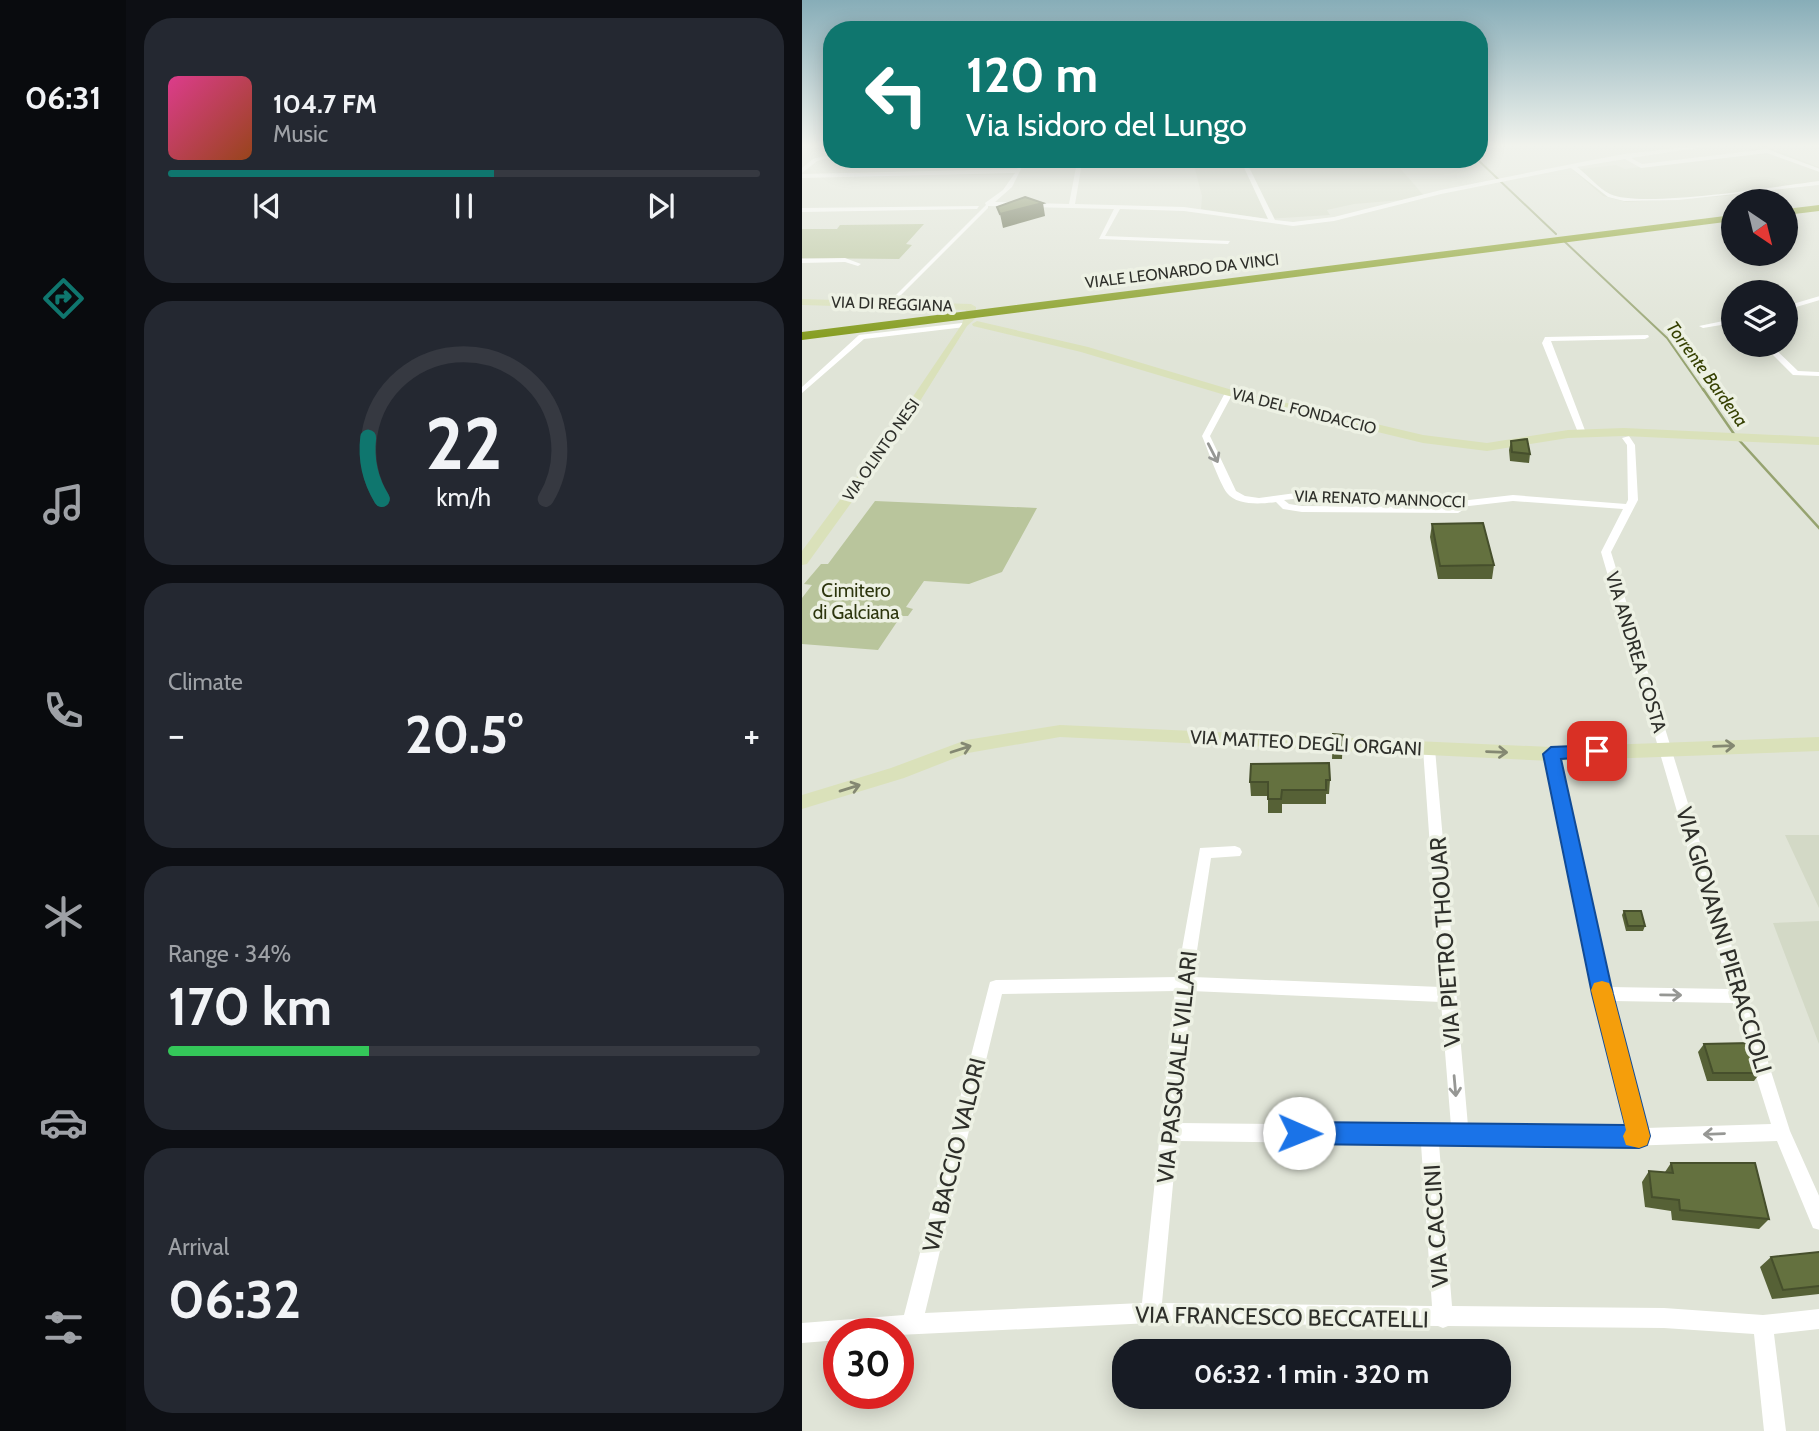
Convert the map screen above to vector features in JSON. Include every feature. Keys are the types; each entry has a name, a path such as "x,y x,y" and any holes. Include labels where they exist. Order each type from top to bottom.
{"highway":[{"name":"VIALE LEONARDO DA VINCI","path":"802,334 969,322 1721,218"}],"street":[{"path":"890,304 977,213"},
{"path":"1115,213 1101,238 1228,242"},
{"path":"1213,213 1293,224 1361,213"},
{"path":"1268,213 1273,222"},
{"path":"802,261 845,260 858,264"},
{"path":"1798,305 1819,299"},
{"name":"VIA DI REGGIANA","path":"802,302 968,307 973,309 969,322"},
{"path":"802,391 862,337 969,322"},
{"name":"VIA DEL FONDACCIO","path":"969,322 1084,349 1229,393 1392,433 1472,446 1500,446 1582,433 1819,441"},
{"name":"VIA OLINTO NESI","path":"802,561 884,449 969,322"},
{"path":"1703,326 1721,323"},
{"path":"1582,433 1546,343 1548,339 1644,337"},
{"path":"1779,357 1796,373 1819,374"},
{"name":"VIA RENATO MANNOCCI","path":"1229,393 1206,436 1232,493 1249,500 1280,501 1286,507 1302,509 1457,506 1468,509 1481,502 1513,498 1629,507"},
{"name":"VIA ANDREA COSTA","path":"1625,436 1631,445 1633,500 1606,552 1665,748"},
{"name":"VIA RENATO MANNOCCI","path":"1588,502 1621,522"},
{"name":"VIA MATTEO DEGLI ORGANI","path":"802,802 897,773 966,747 1060,732 1551,754 1819,744"},
{"name":"VIA GIOVANNI PIERACCIOLI","path":"1665,748 1782,1132"},
{"name":"VIA PIETRO THOUAR","path":"1428,749 1441,877 1459,1134"},
{"path":"1551,754 1602,994 1639,1136"},
{"name":"VIA PASQUALE VILLARI","path":"1151,1314 1184,984 1205,852 1235,852"},
{"path":"1184,984 1448,995"},
{"name":"VIA BACCIO VALORI","path":"913,1318 996,987 1184,984"},
{"path":"1602,994 1739,996"},
{"path":"1168,1132 1639,1136 1782,1132 1819,1222"},
{"name":"VIA CACCINI","path":"1429,1134 1442,1318"},
{"name":"VIA FRANCESCO BECCATELLI","path":"914,1324 1151,1314 1664,1318 1763,1325"},
{"path":"1775,1431 1763,1325 1819,1319"},
{"name":"VIA FRANCESCO BECCATELLI","path":"802,1333 823,1331"}],"shaded area":[{"path":"1226,213 1329,213 1330,215 1266,219"},
{"path":"1785,835 1819,835 1819,908"},
{"path":"1820,921 1819,1044 1773,923"}],"green space":[{"path":"924,224 906,244 912,245 899,259 802,258 802,229 837,229 840,225"},
{"name":"Cimitero di Galciana","path":"875,501 1037,508 1002,572 969,584 924,581 906,607 913,609 908,616 901,616 878,650 802,644 802,598 812,585 804,584 821,564 828,564"}],"building":[{"path":"1527,439 1530,454 1512,452 1511,441"},
{"path":"1483,523 1494,565 1440,566 1432,524"},
{"path":"1333,734 1343,735 1343,740 1333,740"},
{"path":"1329,763 1330,780 1326,780 1326,790 1282,790 1281,799 1268,799 1268,782 1250,782 1251,764"},
{"path":"1624,911 1641,911 1645,926 1628,926"},
{"path":"1750,1043 1760,1073 1713,1073 1704,1044"},
{"path":"1671,1163 1755,1163 1769,1219 1680,1210 1679,1200 1652,1197 1649,1171 1673,1173"},
{"path":"1820,1252 1820,1286 1783,1290 1771,1257"}],"waterway":[{"name":"Torrente Bardena","path":"1534,213 1556,234"},
{"name":"Torrente Bardena","path":"1564,241 1667,338 1704,391"},
{"name":"Torrente Bardena","path":"1703,389 1734,434"},
{"name":"Torrente Bardena","path":"1739,440 1820,529"}],"slow traffic":[{"path":"1602,990 1639,1136 1634,1136"}],"route":[{"path":"1299,1133 1639,1136 1602,994 1551,754 1597,751"}]}
